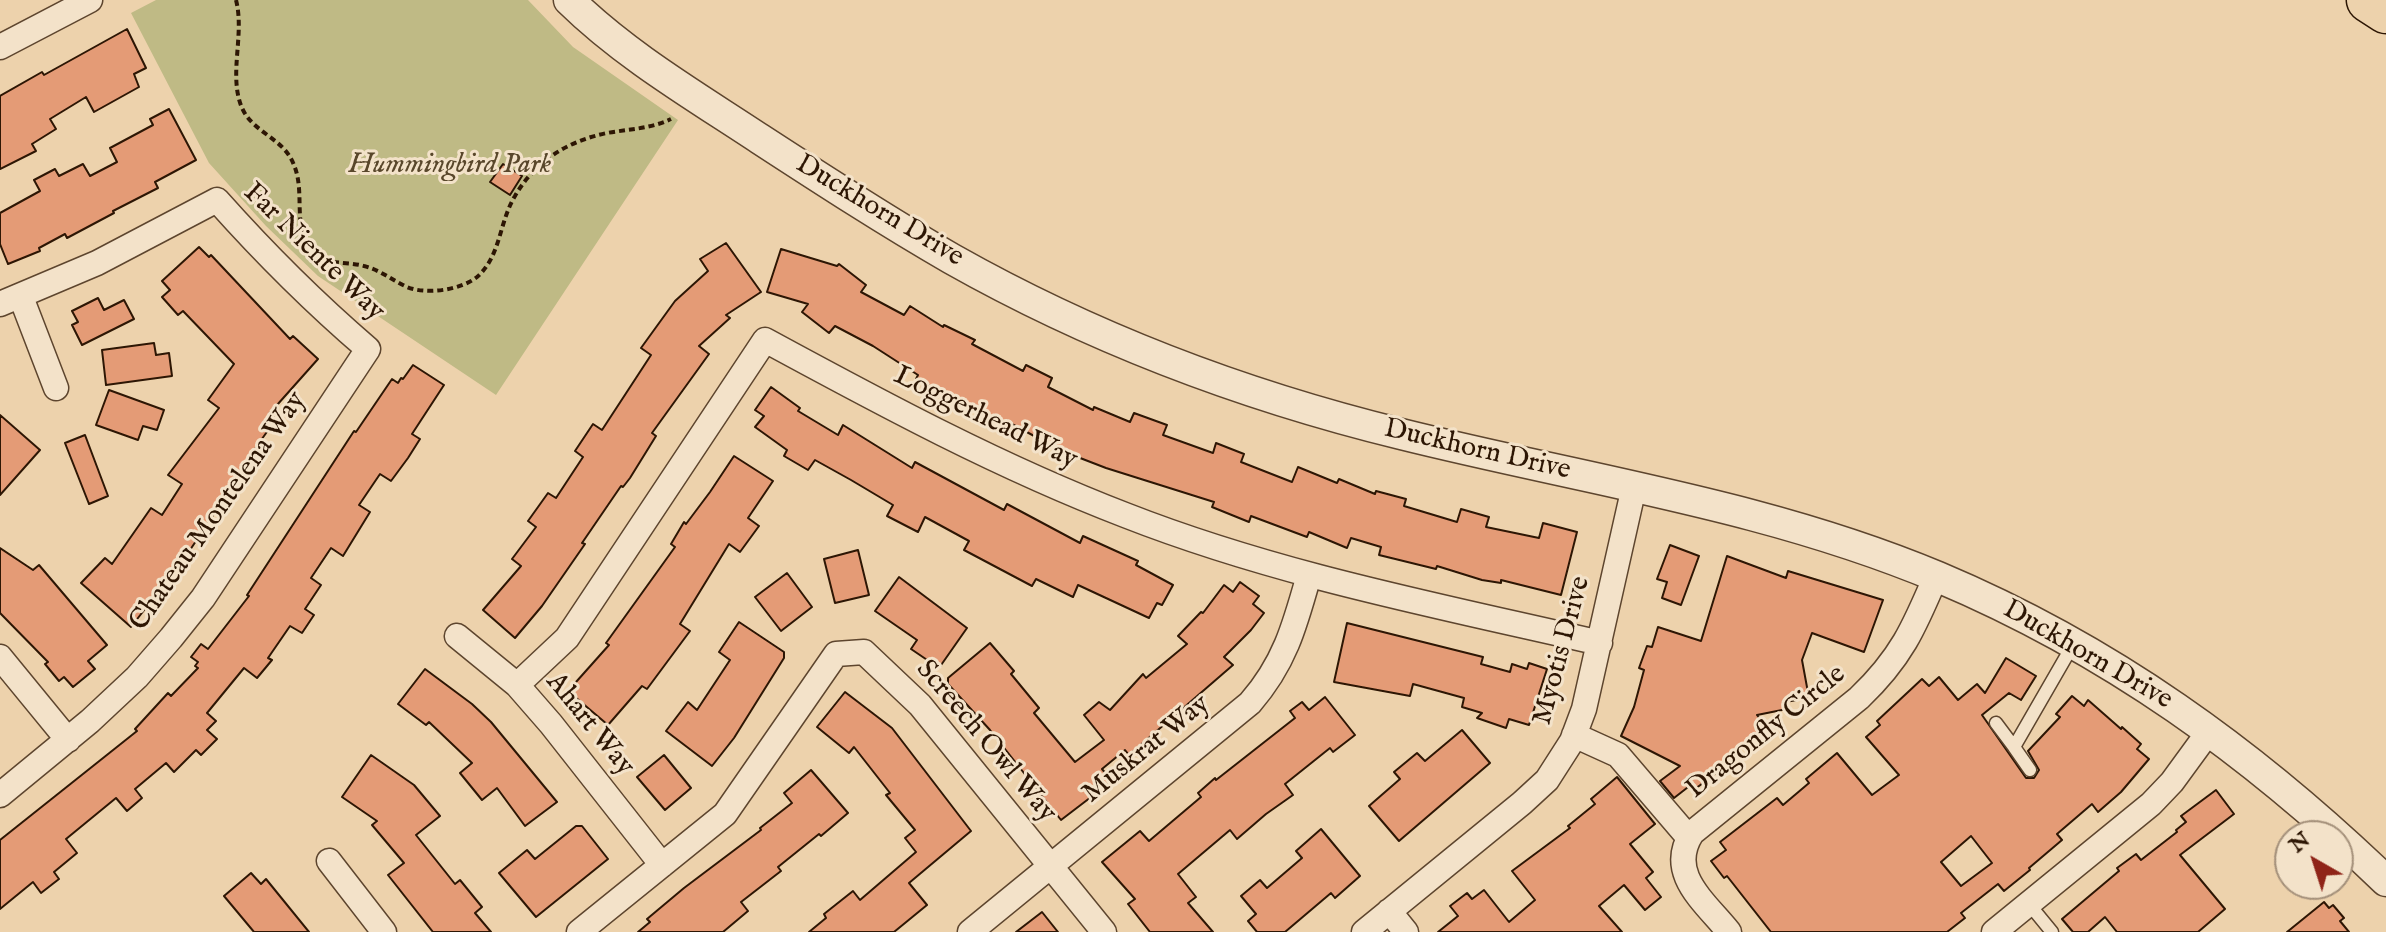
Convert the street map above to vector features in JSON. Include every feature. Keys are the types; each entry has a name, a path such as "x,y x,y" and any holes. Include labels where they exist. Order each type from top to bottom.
{"highway":[{"path":"2369,0 2386,11"}],"street":[{"path":"0,47 90,0"},
{"name":"Duckhorn Drive","path":"569,0 633,54 860,204 956,261 1055,311 1191,369 1331,416 1765,518 1851,544 1936,576 2074,643 2158,694 2210,730 2327,825 2386,881"},
{"name":"Far Niente Way","path":"10,301 97,263 217,200 298,287 368,349"},
{"path":"10,301 56,388"},
{"name":"Loggerhead Way","path":"517,685 567,638 765,340 953,440 1057,488 1141,521 1309,575 1600,643"},
{"name":"Chateau Montelena Way","path":"0,795 68,740 137,677 187,618 368,349"},
{"name":"Myotis Drive","path":"1364,932 1547,780 1574,735 1584,709 1634,487"},
{"name":"Muskrat Way","path":"970,932 1250,703 1266,685 1284,655 1309,575"},
{"name":"Dragonfly Circle","path":"1729,932 1690,884 1683,870 1684,845 1692,833 1885,674 1911,634 1936,576"},
{"name":"Ahart Way","path":"457,636 517,685 662,865"},
{"name":"Screech Owl Way","path":"579,932 725,814 836,654 864,652 920,705 1104,932"},
{"path":"0,657 68,740"},
{"path":"1994,932 2151,804 2172,782 2210,730"},
{"path":"1574,735 1618,755 1689,838"},
{"path":"329,861 384,932"},
{"path":"1389,911 1406,932"}],"lane":[{"path":"2014,747 2074,643"},
{"path":"1996,723 2030,770"},
{"path":"2029,904 2052,932"}],"path":[{"path":"236,0 241,19 237,89 242,108 252,124 283,145 294,163 302,198 299,221 311,250 323,259 380,271 411,289 461,287 478,277 494,255 513,198 531,172 550,155 571,144 605,133 652,127 671,119"}],"green space":[{"name":"Hummingbird Park","path":"156,0 528,0 573,47 678,120 496,395 318,276 266,226 209,163 131,13"}],"building":[{"path":"127,29 146,68 134,74 139,87 94,112 86,97 50,119 56,129 32,144 36,151 0,169 0,96"},
{"path":"169,109 196,160 155,182 158,188 114,213 8,264 0,244 0,213 40,191 34,180 55,169 59,176 83,164 90,176 117,162 110,148 153,125 150,119"},
{"path":"503,164 522,176 510,195 490,182"},
{"path":"726,243 761,292 726,315 730,318 699,346 709,354 652,433 656,436 630,478 621,486 582,543 585,544 542,606 515,638 483,610 521,566 512,559 536,527 528,521 548,493 556,498 583,457 575,451 593,424 602,430 651,355 641,348 675,301 708,271 700,259"},
{"path":"199,247 209,257 211,255 290,339 293,336 318,359 269,414 276,419 254,454 186,556 131,627 81,583 105,558 112,564 151,508 162,515 182,484 168,475 219,408 208,400 234,364 183,311 178,315 162,297 170,290 162,281"},
{"path":"781,249 837,266 839,264 866,285 861,292 904,315 910,306 943,327 975,340 972,344 1023,371 1026,365 1052,378 1048,387 1093,410 1094,407 1130,422 1134,413 1167,425 1163,435 1213,453 1216,443 1244,454 1241,462 1292,482 1298,467 1337,483 1339,479 1375,494 1376,491 1406,499 1404,506 1457,522 1461,509 1489,517 1486,527 1539,538 1543,523 1577,532 1561,595 1379,555 1381,547 1351,538 1347,548 1309,532 1307,537 1251,516 1249,522 1212,507 1214,502 1062,451 1010,423 1008,426 954,401 955,398 916,379 918,375 873,346 835,326 829,333 802,312 808,304 767,292"},
{"path":"98,298 104,310 124,300 134,319 82,345 72,325 78,322 72,311"},
{"path":"154,343 156,355 169,353 172,376 106,385 102,350"},
{"path":"413,365 444,385 412,434 420,439 408,458 391,481 380,474 359,505 370,512 343,556 331,548 311,578 321,585 305,609 314,615 302,633 290,626 268,658 272,660 257,678 244,668 207,713 216,721 207,730 217,739 201,755 196,750 174,772 166,763 135,789 142,798 127,811 116,798 66,839 77,853 54,872 59,879 41,893 33,882 0,909 0,840 137,731 135,729 168,693 171,696 198,668 195,666 198,662 191,657 201,644 208,649 249,596 354,431 392,379 398,383"},
{"path":"771,387 800,408 798,411 838,435 843,425 912,468 915,462 1004,510 1007,504 1080,543 1083,536 1138,561 1136,565 1173,585 1162,605 1157,603 1149,618 1078,585 1073,597 1036,579 1032,586 964,550 969,541 925,517 918,532 887,516 893,505 851,480 815,460 808,470 784,456 787,450 755,427 764,416 755,410"},
{"path":"109,390 164,410 157,430 143,426 138,440 96,425"},
{"path":"0,415 40,450 0,495"},
{"path":"85,435 108,496 89,504 65,443"},
{"path":"734,456 773,481 748,518 759,526 740,552 729,544 680,624 690,631 647,689 642,686 608,725 568,691 609,645 606,643 675,547 671,544 684,522 686,524"},
{"path":"1670,545 1699,556 1681,605 1662,598 1667,582 1657,579"},
{"path":"0,548 33,570 39,565 107,645 88,661 95,669 73,687 64,677 59,681 45,664 48,662 0,613"},
{"path":"858,550 869,595 835,603 824,559"},
{"path":"1727,556 1786,578 1788,571 1883,600 1864,652 1812,633 1802,660 1809,698 1785,702 1787,709 1757,715 1766,727 1712,771 1715,774 1695,789 1692,784 1674,798 1660,781 1680,766 1621,736 1634,707 1644,670 1639,668 1647,646 1652,647 1658,627 1701,641"},
{"path":"787,573 812,607 781,631 755,597"},
{"path":"899,577 967,628 939,668 911,649 917,640 875,611"},
{"path":"1240,582 1259,596 1253,604 1264,613 1224,657 1233,665 1129,755 1125,750 1102,769 1112,781 1061,820 990,730 948,684 948,678 990,643 1039,708 1034,713 1075,762 1104,740 1084,715 1099,702 1110,710 1143,674 1146,678 1187,644 1178,636 1203,613 1224,585 1233,592"},
{"path":"739,622 784,652 784,658 734,738 712,766 666,731 688,702 697,710 730,660 719,652"},
{"path":"1347,623 1483,657 1481,664 1510,672 1512,664 1527,669 1529,663 1547,669 1529,725 1509,719 1506,728 1477,718 1482,713 1462,707 1464,698 1413,684 1410,696 1334,682"},
{"path":"2006,658 2036,676 2021,700 2009,693 1982,715 2026,778 2034,778 2039,770 2028,751 2060,717 2056,714 2072,696 2084,706 2088,700 2122,727 2141,744 2137,749 2149,759 2121,792 2098,812 2092,804 2057,834 2062,840 2030,870 2004,891 1998,884 1961,913 1965,918 1947,932 1771,932 1727,876 1724,878 1711,861 1726,850 1720,842 1777,798 1783,805 1809,783 1806,779 1837,753 1872,795 1899,775 1866,737 1880,725 1877,721 1922,679 1929,686 1939,677 1958,700 1977,684 1985,693","holes":["1971,836 1992,863 1961,886 1941,862"]},
{"path":"425,669 491,722 557,802 525,826 497,788 482,800 460,773 472,763 429,722 426,725 398,704"},
{"path":"845,692 892,728 971,831 909,883 927,905 894,932 809,932 826,918 824,914 853,891 860,900 916,852 905,838 915,830 886,795 890,793 854,747 849,753 817,727"},
{"path":"1325,697 1355,735 1333,752 1330,748 1285,784 1293,795 1237,839 1230,830 1178,874 1196,897 1188,903 1213,932 1150,932 1128,904 1135,899 1102,862 1140,831 1149,841 1201,797 1198,793 1215,778 1295,718 1290,711 1302,702 1309,710"},
{"path":"1462,730 1490,763 1399,841 1369,806 1400,779 1394,772 1417,753 1425,761"},
{"path":"371,755 414,785 440,816 416,835 455,884 460,880 482,907 475,913 491,932 433,932 388,875 404,863 372,825 377,821 342,797"},
{"path":"664,755 691,788 665,810 637,777"},
{"path":"811,770 848,813 778,867 781,871 741,902 748,911 723,932 638,932 650,922 647,919 684,888 792,803 784,793"},
{"path":"1617,777 1655,824 1630,844 1653,872 1646,878 1661,897 1645,910 1624,885 1599,906 1622,932 1438,932 1458,916 1450,906 1467,893 1472,899 1484,890 1509,922 1535,900 1512,871 1570,828 1568,826 1595,804 1591,799"},
{"path":"2216,790 2234,814 2180,855 2225,909 2198,932 2117,932 2105,917 2088,932 2073,932 2062,919 2119,871 2117,868 2136,854 2141,860 2177,832 2186,822 2181,816"},
{"path":"576,826 582,826 608,859 536,917 499,873 527,850 535,859"},
{"path":"1321,829 1360,876 1335,898 1331,893 1285,932 1257,932 1248,921 1256,914 1241,896 1260,880 1267,888 1302,858 1296,851"},
{"path":"251,873 261,884 266,879 309,932 254,932 224,896"},
{"path":"2324,902 2329,908 2333,905 2344,918 2340,921 2349,932 2287,932"},
{"path":"1042,912 1058,932 1016,932"}]}
